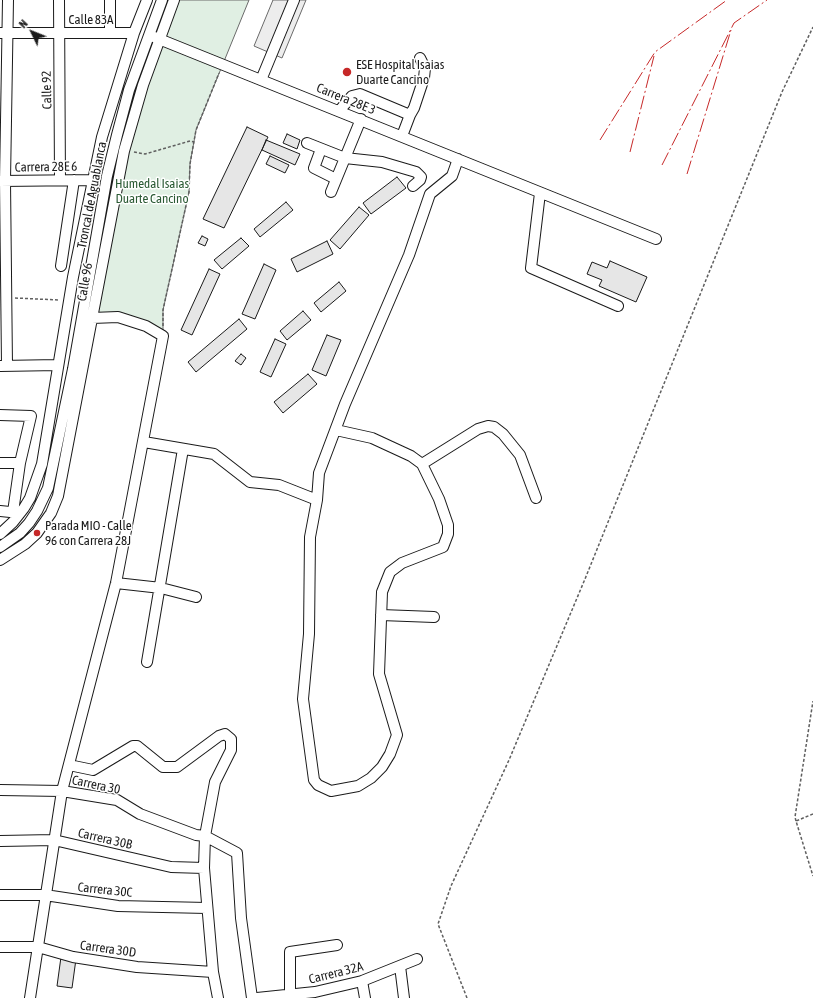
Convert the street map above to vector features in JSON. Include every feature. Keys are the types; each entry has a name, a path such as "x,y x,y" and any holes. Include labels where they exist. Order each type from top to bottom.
{"street":[{"path":"8,0 4,33 3,181 6,297 4,366 58,365"},
{"name":"Calle 92","path":"59,0 60,180"},
{"path":"110,0 110,33"},
{"name":"Calle 96","path":"1,534 17,512 30,498 42,464 69,301 102,136 134,33 147,0"},
{"name":"Troncal de Aguablanca","path":"0,547 20,533 29,523 37,511 48,488 73,369 107,176 129,90 162,0"},
{"name":"Calle 96","path":"4,557 25,544 37,533 51,513 58,496 63,479 124,151 133,116 174,0"},
{"path":"261,80 294,0"},
{"name":"Calle 83A","path":"4,33 134,33"},
{"name":"Carrera 28E 3","path":"150,35 656,239"},
{"path":"402,136 424,78 425,68 420,58"},
{"path":"339,111 352,96 360,94 410,115"},
{"path":"331,192 361,119"},
{"path":"308,143 345,158 382,162 416,172 421,177 420,180 413,186"},
{"path":"321,148 314,168 336,179"},
{"path":"336,430 372,438 411,456 422,464 435,487 448,525 448,534 443,547 402,562 390,572 382,592 379,674 397,735 390,754 382,767 371,778 358,786 332,791 318,785 314,780 304,699 309,634 310,537 317,500 319,473 345,404 409,255 430,194 452,176 458,159"},
{"path":"61,266 74,180"},
{"name":"Carrera 28E 6","path":"3,181 93,180"},
{"path":"536,191 531,268 618,306"},
{"path":"30,998 62,791 116,583 163,336 146,326 118,317 92,318"},
{"path":"0,415 31,416 20,463 17,512 0,511"},
{"path":"422,464 478,429 488,426 494,427 503,434 520,454 536,498"},
{"path":"144,442 214,454 250,482 279,486 317,500"},
{"path":"147,662 161,588 183,449"},
{"path":"0,463 20,463"},
{"path":"116,583 161,588 196,597"},
{"path":"381,615 434,617"},
{"path":"69,765 93,770 132,746 137,746 163,767 177,767 219,736 225,734 231,740 231,750 215,782 204,836 204,868 213,972 218,998"},
{"name":"Carrera 30","path":"0,790 62,791 117,800 140,814 196,835 204,836 237,853 241,918 252,998"},
{"name":"Carrera 30B","path":"0,841 54,840 171,867 204,868"},
{"name":"Carrera 30C","path":"0,895 45,895 118,906 208,908"},
{"path":"290,996 290,952 337,945"},
{"name":"Carrera 30D","path":"0,947 38,947 73,957 130,966 213,972"},
{"name":"Carrera 32A","path":"257,998 330,993 417,959"},
{"path":"400,966 404,998"},
{"path":"362,981 365,998"}],"path":[{"path":"468,998 438,924 451,886 506,767 585,579 782,92 813,27"},
{"path":"163,336 163,310 189,192 190,164 196,130 222,64"},
{"path":"124,151 145,154 194,142"},
{"path":"6,297 69,301"},
{"path":"813,701 796,809 796,821 813,876"},
{"path":"796,821 813,814"}],"green space":[{"name":"Humedal Isaias Duarte Cancino","path":"174,0 249,0 196,130 190,164 189,192 163,310 163,336 146,326 92,318 124,151"}],"shaded area":[{"path":"273,0 306,0 282,58 254,46"}],"building":[{"path":"247,127 268,137 224,228 203,219"},
{"path":"287,134 300,140 297,149 283,143"},
{"path":"266,140 300,154 295,165 262,150"},
{"path":"270,156 289,165 285,173 266,164"},
{"path":"397,177 406,188 371,214 363,203"},
{"path":"286,202 293,210 260,237 254,229"},
{"path":"359,207 369,215 340,249 330,240"},
{"path":"202,236 208,239 205,246 198,243"},
{"path":"241,238 249,246 222,269 214,260"},
{"path":"327,241 333,254 297,272 291,259"},
{"path":"610,261 647,277 636,302 599,286 602,280 587,274 592,262 607,268"},
{"path":"264,264 276,270 255,319 242,314"},
{"path":"209,269 220,274 192,335 181,330"},
{"path":"339,282 346,291 321,312 314,303"},
{"path":"303,311 311,320 287,340 280,331"},
{"path":"239,319 247,329 196,372 188,362"},
{"path":"327,335 341,340 326,376 312,370"},
{"path":"275,339 286,344 271,377 260,372"},
{"path":"241,354 246,358 241,365 235,361"},
{"path":"308,374 317,384 283,413 274,402"},
{"path":"61,957 76,959 72,988 57,986"}],"power":[{"path":"600,140 655,52 727,0"},
{"path":"662,165 734,23 767,0"},
{"path":"687,174 731,30"},
{"path":"630,152 654,56"}],"place":[{"name":"ESE Hospital Isaias Duarte Cancino","path":"347,72"},
{"name":"Parada MIO - Calle 96 con Carrera 28J","path":"37,533"}]}
